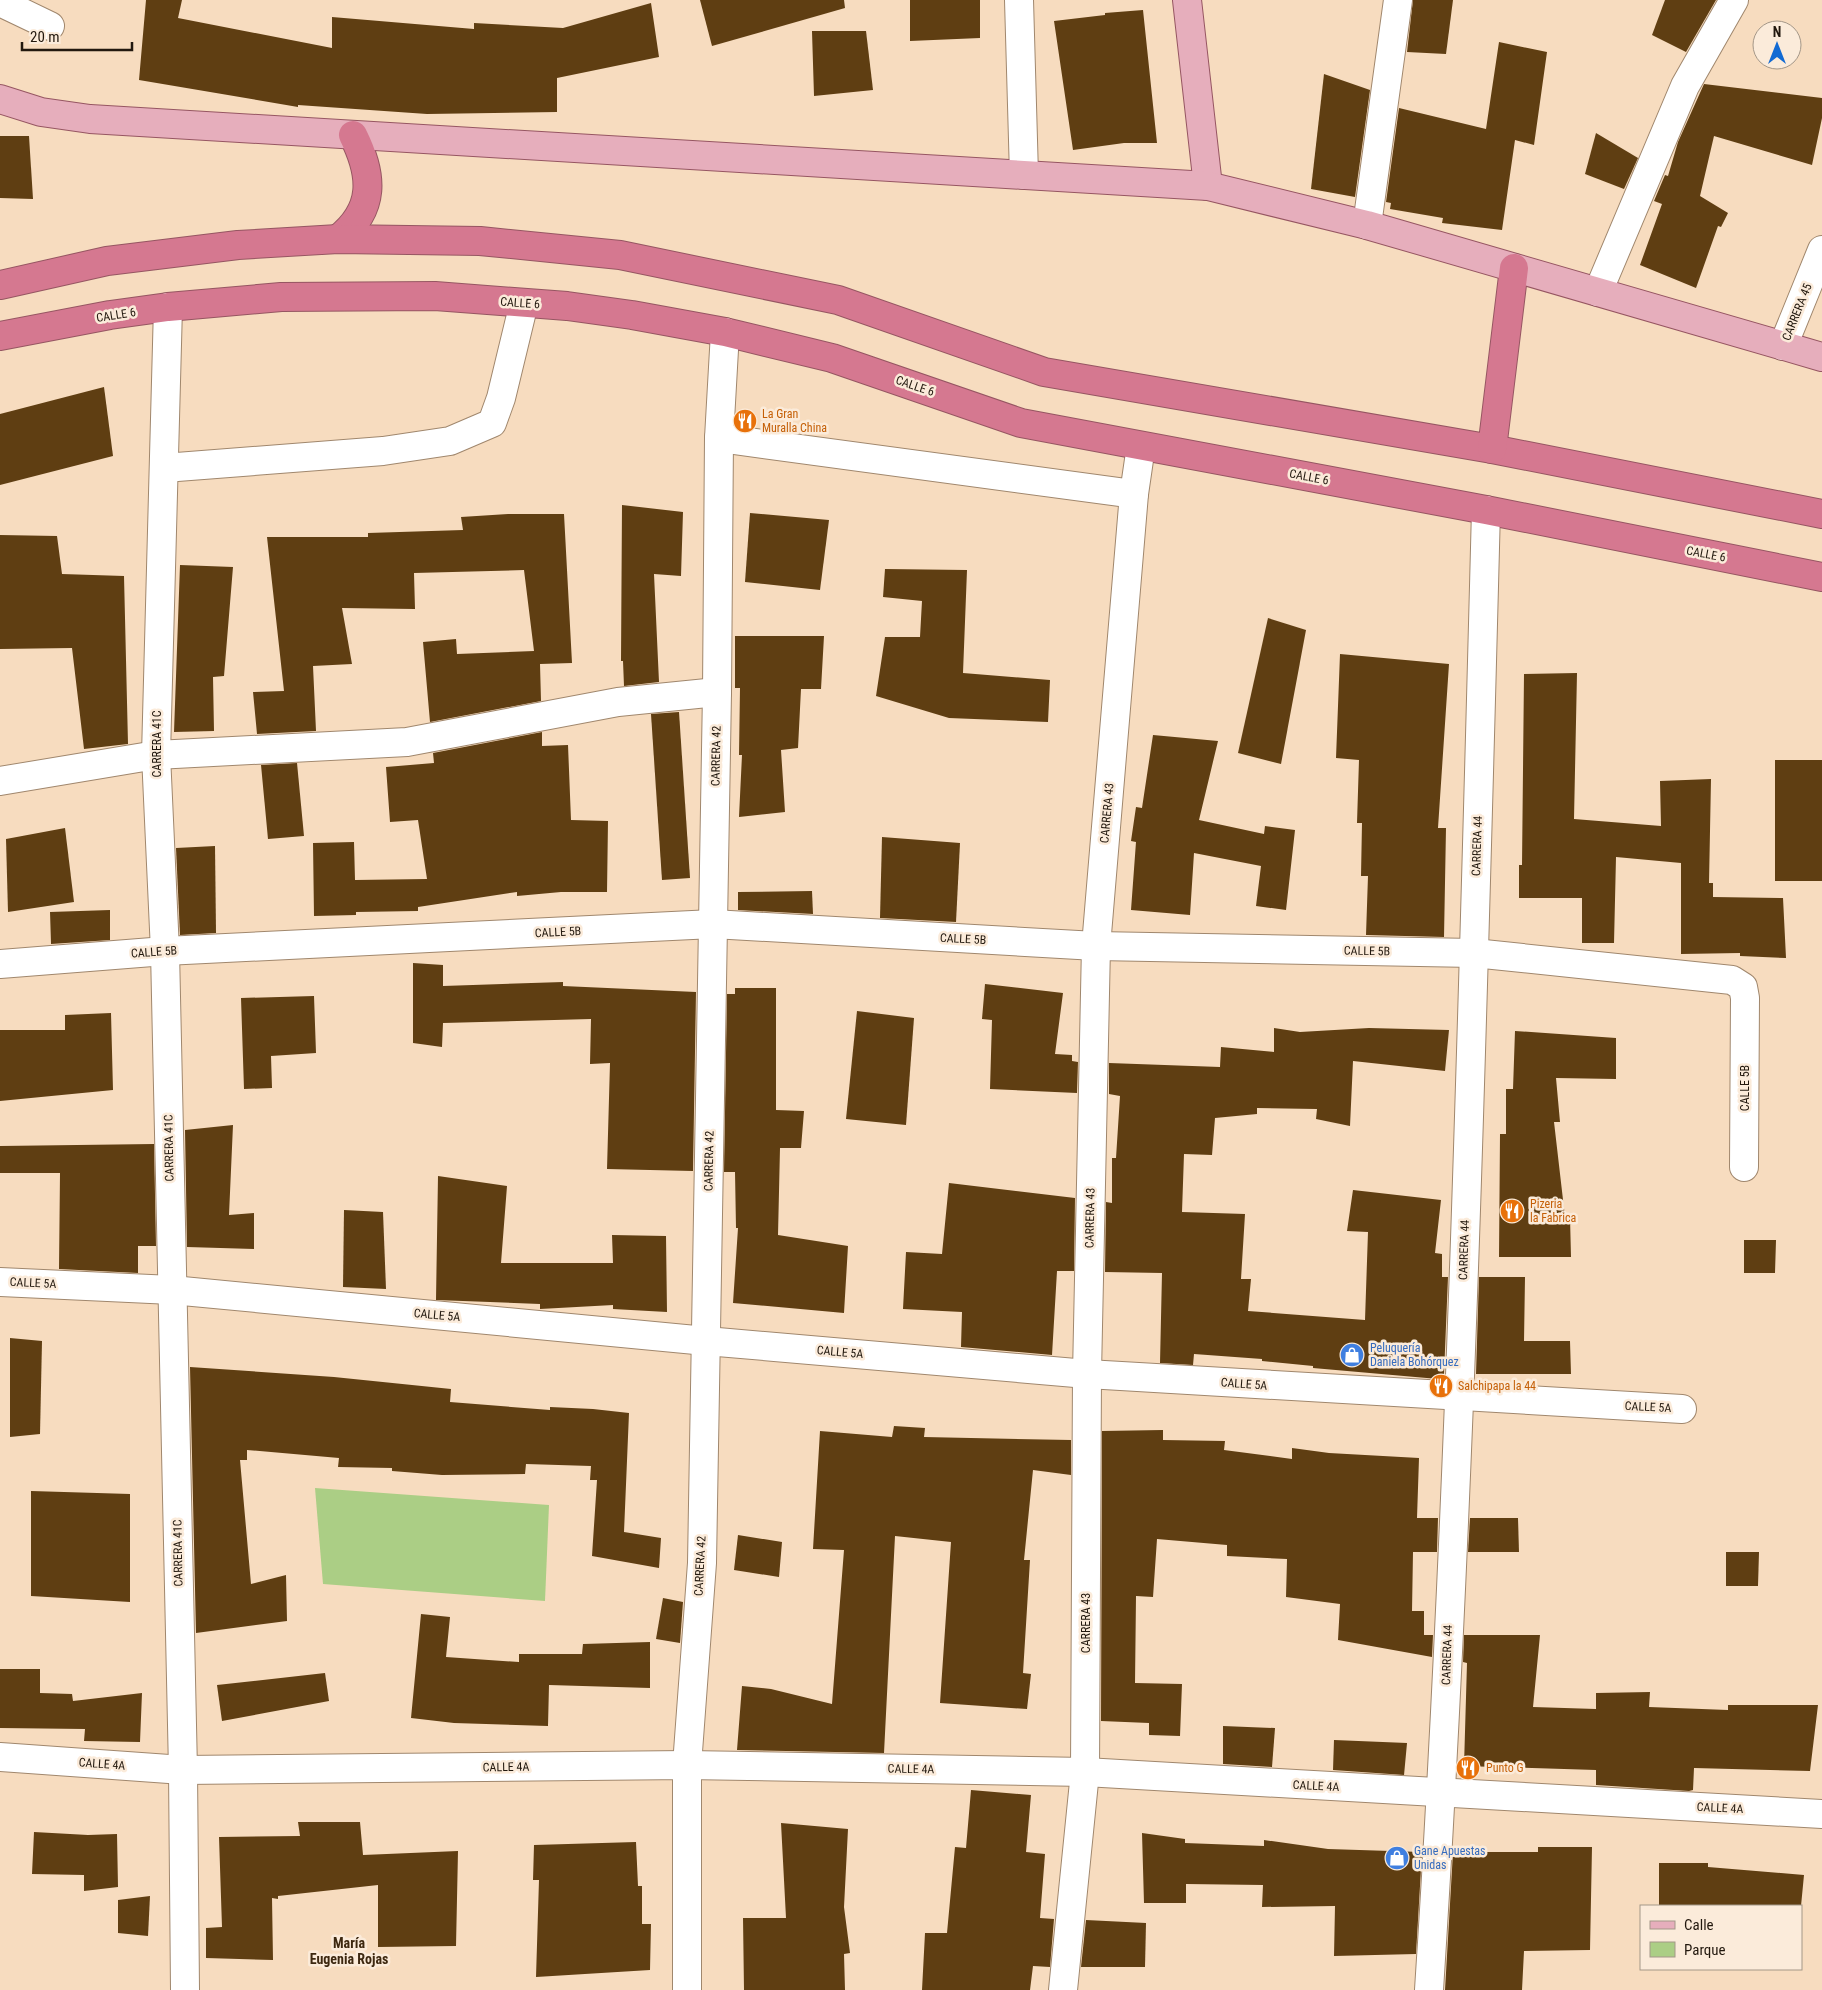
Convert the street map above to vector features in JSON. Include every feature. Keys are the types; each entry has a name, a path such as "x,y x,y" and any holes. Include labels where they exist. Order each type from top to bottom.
{"highway":[{"path":"338,239 353,227 364,205 368,181 364,157 353,135"},
{"path":"0,285 107,261 238,245 338,239 480,241 620,255 838,300 1044,372 1492,450 1822,514"},
{"path":"1492,450 1514,268"},
{"name":"CALLE 6","path":"0,336 110,315 168,307 291,297 435,296 524,303 632,315 725,332 832,358 1021,423 1486,510 1822,577"}],"main road":[{"path":"1187,0 1208,186"},
{"path":"0,99 41,112 90,119 1208,186 1367,225 1822,357"}],"street":[{"path":"1020,0 1024,175"},
{"path":"1367,225 1398,0"},
{"path":"1598,292 1685,86 1734,0"},
{"path":"0,2 50,26"},
{"name":"CARRERA 45","path":"1783,346 1822,250"},
{"path":"164,468 383,451 450,441 492,423 501,398 524,303"},
{"name":"CARRERA 41C","path":"168,307 156,755 165,951 183,1770 185,1990"},
{"name":"CARRERA 42","path":"687,1990 687,1765 702,1562 717,692 719,438 725,332"},
{"path":"719,438 1134,494"},
{"name":"CARRERA 43","path":"1063,1990 1085,1772 1087,1374 1096,946 1134,494 1141,446"},
{"name":"CARRERA 44","path":"1429,1990 1442,1793 1459,1397 1486,510"},
{"path":"0,781 156,755 407,742 618,702 717,692"},
{"name":"CALLE 5B","path":"0,964 165,951 712,924 1096,946 1474,953 1732,980 1743,986 1746,998 1744,1167"},
{"name":"CALLE 5A","path":"0,1282 172,1290 706,1341 1087,1374 1682,1409"},
{"name":"CALLE 4A","path":"0,1757 183,1770 687,1765 1085,1772 1822,1814"}],"green space":[{"path":"315,1488 549,1505 545,1601 323,1584"}],"building":[{"path":"146,0 182,0 178,18 332,48 332,17 474,29 474,23 563,28 651,3 659,57 557,78 557,112 427,114 298,105 298,107 139,80"},
{"path":"700,0 844,0 845,8 712,46"},
{"path":"910,0 980,0 980,38 910,41"},
{"path":"1413,0 1453,0 1446,54 1407,52"},
{"path":"1665,0 1716,0 1686,52 1652,35"},
{"path":"1143,10 1157,143 1124,143 1073,150 1054,21 1105,15 1105,13"},
{"path":"812,31 866,31 873,90 814,96"},
{"path":"1499,42 1547,52 1534,145 1515,140 1502,230 1442,223 1443,218 1390,209 1391,203 1386,202 1399,108 1486,129"},
{"path":"1324,74 1370,90 1355,197 1311,189"},
{"path":"1704,84 1822,98 1822,118 1812,165 1714,136 1700,196 1728,213 1721,227 1718,226 1696,288 1640,265 1662,204 1654,201 1665,175 1668,176 1678,142"},
{"path":"1596,133 1638,158 1624,189 1585,174"},
{"path":"0,136 29,136 33,199 0,198"},
{"path":"104,387 113,456 0,485 0,414"},
{"path":"622,505 683,512 681,576 654,574 659,682 624,686 623,661 621,661"},
{"path":"750,513 829,520 820,590 745,582"},
{"path":"508,514 564,514 572,663 540,664 541,701 430,722 423,642 456,639 457,654 534,651 524,570 414,573 415,609 342,608 352,664 313,666 316,731 257,734 253,692 284,691 267,537 368,537 368,533 463,530 461,517"},
{"path":"0,535 57,536 62,574 124,576 128,744 84,749 72,648 0,649"},
{"path":"180,565 233,567 224,676 213,677 214,731 174,732"},
{"path":"885,569 967,570 963,673 1050,680 1048,722 949,718 876,696 885,637 920,637 922,601 883,597"},
{"path":"1268,618 1306,630 1281,764 1238,753"},
{"path":"735,636 824,636 821,689 801,689 798,748 781,750 785,812 739,817 742,755 739,755 740,688 735,688"},
{"path":"1340,654 1449,664 1438,828 1446,828 1444,937 1366,935 1368,876 1361,876 1362,823 1357,823 1359,760 1336,758"},
{"path":"1577,673 1574,819 1661,826 1660,781 1711,779 1709,883 1713,883 1713,897 1783,898 1786,958 1740,956 1740,953 1681,954 1681,863 1616,857 1614,943 1582,943 1582,898 1519,898 1519,865 1522,865 1524,674"},
{"path":"679,712 690,878 662,880 651,714"},
{"path":"542,732 542,746 568,745 571,820 608,821 607,892 561,892 517,896 517,892 418,907 418,911 356,912 356,915 314,916 313,843 354,842 355,880 427,879 418,820 390,822 386,767 434,763 433,753"},
{"path":"1153,735 1218,741 1199,820 1264,834 1265,826 1295,830 1286,910 1256,906 1261,866 1194,853 1190,915 1131,910 1136,842 1131,841 1136,807 1142,808"},
{"path":"1775,760 1822,760 1822,881 1775,881"},
{"path":"297,763 304,836 268,839 261,765"},
{"path":"65,828 74,902 8,912 6,839"},
{"path":"882,837 960,843 956,922 880,918"},
{"path":"215,846 216,933 180,935 176,848"},
{"path":"812,891 813,914 738,910 738,892"},
{"path":"110,910 110,940 51,944 50,912"},
{"path":"413,963 443,965 443,986 563,982 563,986 696,992 693,1171 607,1169 610,1063 590,1064 591,1019 443,1023 442,1047 413,1043"},
{"path":"985,984 1063,993 1055,1054 1072,1055 1072,1061 1078,1062 1077,1093 990,1089 992,1020 982,1019"},
{"path":"735,988 776,988 776,1110 804,1111 801,1148 780,1148 778,1235 848,1246 844,1313 733,1303 738,1228 736,1228 735,1172 724,1172 727,994 735,994"},
{"path":"314,996 316,1053 271,1056 272,1088 244,1089 241,998"},
{"path":"857,1011 914,1018 906,1125 846,1119"},
{"path":"111,1013 113,1090 0,1101 0,1030 65,1030 65,1015"},
{"path":"1274,1028 1300,1032 1369,1028 1449,1030 1445,1071 1353,1061 1350,1126 1316,1119 1317,1109 1257,1108 1257,1114 1215,1118 1212,1155 1184,1154 1182,1212 1245,1214 1241,1279 1251,1279 1248,1311 1365,1320 1368,1232 1347,1231 1353,1190 1441,1200 1435,1253 1442,1254 1442,1277 1448,1277 1444,1374 1438,1374 1438,1379 1313,1368 1313,1366 1262,1361 1262,1359 1194,1354 1193,1365 1160,1363 1162,1273 1105,1272 1106,1202 1112,1203 1112,1158 1116,1158 1120,1096 1109,1094 1109,1063 1220,1067 1221,1047 1274,1052"},
{"path":"1515,1031 1616,1038 1616,1079 1556,1078 1560,1122 1554,1122 1565,1217 1570,1217 1571,1257 1499,1257 1500,1134 1506,1134 1506,1089 1513,1089"},
{"path":"233,1125 229,1215 254,1213 254,1249 187,1247 185,1130"},
{"path":"154,1144 156,1246 138,1246 138,1273 59,1269 60,1173 0,1173 0,1146"},
{"path":"438,1176 507,1186 501,1263 613,1263 612,1235 666,1236 667,1312 613,1309 613,1305 540,1309 540,1304 436,1300"},
{"path":"949,1183 1075,1198 1074,1271 1057,1271 1052,1355 961,1347 962,1312 903,1309 906,1252 942,1254"},
{"path":"344,1210 383,1212 386,1289 343,1287"},
{"path":"1744,1240 1776,1240 1775,1273 1744,1273"},
{"path":"1479,1277 1525,1277 1524,1341 1570,1341 1571,1374 1476,1374"},
{"path":"10,1338 42,1341 40,1434 10,1437"},
{"path":"190,1367 334,1377 451,1389 450,1402 550,1410 550,1407 629,1413 624,1532 661,1538 659,1568 592,1556 597,1480 590,1480 591,1466 526,1464 525,1474 442,1475 392,1471 392,1468 338,1467 339,1458 247,1450 247,1460 240,1460 251,1584 286,1575 287,1621 196,1633"},
{"path":"894,1426 925,1428 924,1437 1071,1440 1071,1475 1033,1470 1024,1560 1030,1560 1023,1673 1031,1674 1027,1709 940,1703 951,1542 895,1536 884,1753 737,1750 742,1686 771,1689 832,1704 844,1550 813,1549 820,1431 892,1437"},
{"path":"1163,1430 1163,1440 1225,1441 1224,1450 1292,1459 1292,1448 1329,1453 1419,1458 1417,1518 1438,1518 1437,1552 1413,1552 1412,1611 1424,1611 1424,1635 1433,1635 1432,1657 1338,1640 1340,1604 1286,1597 1287,1559 1227,1556 1227,1545 1157,1539 1153,1597 1136,1596 1135,1683 1182,1684 1180,1736 1149,1735 1149,1723 1101,1721 1102,1431"},
{"path":"31,1491 130,1494 130,1602 31,1596"},
{"path":"1470,1518 1518,1518 1519,1552 1468,1552"},
{"path":"738,1535 782,1542 779,1577 734,1570"},
{"path":"1726,1552 1759,1552 1758,1586 1726,1586"},
{"path":"663,1598 683,1602 680,1643 656,1639"},
{"path":"421,1614 450,1617 446,1657 519,1662 519,1654 582,1654 583,1644 650,1642 650,1688 549,1685 548,1726 454,1723 411,1718"},
{"path":"1464,1635 1540,1635 1533,1707 1596,1709 1596,1693 1650,1692 1649,1707 1728,1710 1728,1705 1818,1705 1810,1771 1694,1768 1693,1790 1689,1791 1596,1785 1596,1770 1464,1766 1467,1663 1463,1662"},
{"path":"0,1669 40,1669 40,1693 72,1694 73,1701 142,1693 140,1742 84,1741 85,1729 0,1728"},
{"path":"325,1673 329,1701 222,1721 217,1685"},
{"path":"1223,1726 1275,1728 1272,1767 1223,1764"},
{"path":"1334,1740 1407,1743 1404,1775 1333,1770"},
{"path":"971,1790 1031,1795 1026,1852 1045,1854 1040,1918 1054,1919 1050,1967 1033,1966 1030,1990 922,1990 925,1933 947,1933 955,1847 966,1848"},
{"path":"298,1822 360,1822 363,1855 458,1851 456,1946 378,1947 378,1885 278,1896 278,1899 272,1898 273,1960 206,1958 206,1928 222,1927 219,1837 300,1836"},
{"path":"781,1823 848,1829 844,1907 850,1953 844,1954 845,1990 744,1990 743,1918 786,1918"},
{"path":"34,1832 88,1835 117,1834 118,1887 84,1891 84,1875 32,1874"},
{"path":"1142,1833 1185,1839 1185,1843 1264,1846 1264,1840 1328,1849 1422,1852 1416,1954 1334,1956 1335,1906 1262,1907 1263,1885 1186,1884 1186,1903 1144,1903"},
{"path":"636,1842 638,1886 642,1886 642,1924 651,1924 650,1970 536,1977 539,1880 533,1880 534,1845"},
{"path":"1538,1847 1592,1847 1590,1950 1524,1951 1522,1990 1445,1990 1453,1852 1538,1852"},
{"path":"1659,1863 1708,1863 1708,1867 1804,1875 1801,1905 1659,1905"},
{"path":"150,1896 148,1936 118,1933 118,1900"},
{"path":"1086,1920 1146,1923 1145,1967 1081,1967"}],"place":[{"name":"La Gran Muralla China","path":"745,421"},
{"name":"Pizeria la Fabrica","path":"1512,1211"},
{"name":"Peluquería Daniela Bohórquez","path":"1352,1355"},
{"name":"Salchipapa la 44","path":"1441,1386"},
{"name":"Punto G","path":"1468,1768"},
{"name":"Gane Apuestas Unidas","path":"1397,1858"}],"district":[{"name":"María Eugenia Rojas","path":"349,1952"}]}
